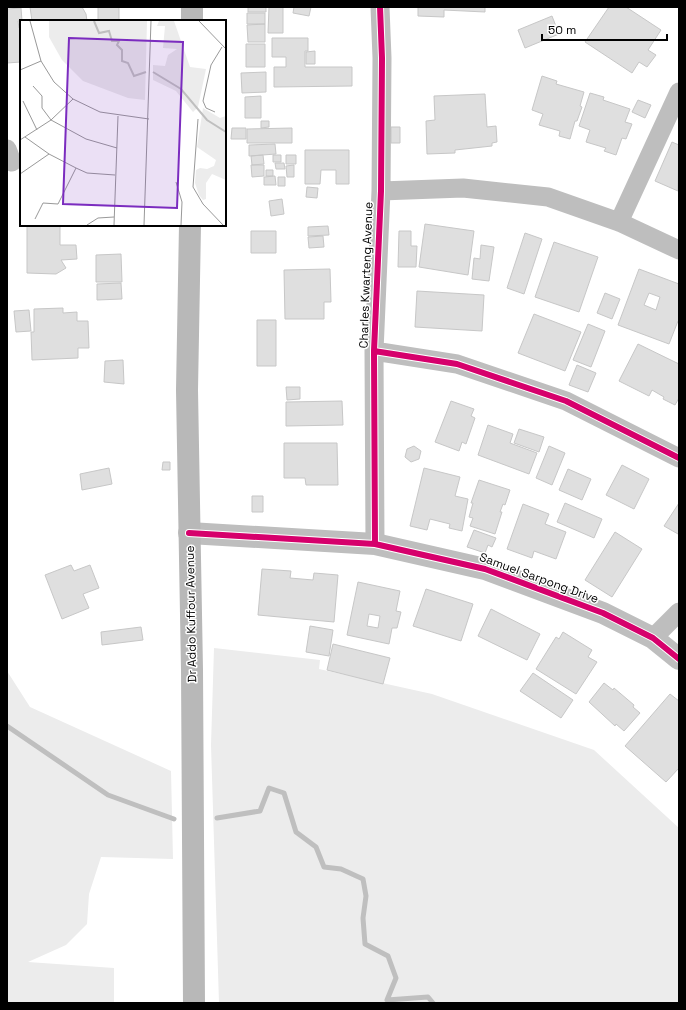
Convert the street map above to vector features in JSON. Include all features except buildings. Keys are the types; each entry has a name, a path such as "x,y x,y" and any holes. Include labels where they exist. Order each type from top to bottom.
{"main road":[{"path":"192,7 192,20"},
{"name":"Dr Addo Kuffour Avenue","path":"190,226 187,390 192,678 194,1003"}],"street":[{"name":"Charles Kwarteng Avenue","path":"375,544 374,350 381,191 382,58 380,7"},
{"path":"620,222 679,92"},
{"path":"381,191 462,188 548,198 620,222 679,250"},
{"path":"374,350 457,364 566,401 679,458"},
{"name":"Samuel Sarpong Drive","path":"189,533 375,544 485,569 603,613 653,638 679,659"},
{"path":"653,638 679,612"}],"shaded area":[{"path":"214,648 320,660 319,669 432,694 594,750 679,828 679,1003 219,1003 211,745"},
{"path":"7,671 30,707 171,771 173,859 101,857 89,894 87,924 66,945 28,962 114,968 114,1003 7,1003"}],"waterway":[{"path":"7,726 108,795 174,819"},
{"path":"217,818 260,811 269,788 284,793 296,832 316,847 324,867 341,869 363,879 366,896 363,918 365,944 388,956 396,978 387,1000 428,997 433,1003"}],"cycle path":[{"path":"375,544 374,351 381,191 382,58 380,7"},
{"path":"374,351 457,364 566,401 679,458"},
{"path":"189,533 375,544 485,569 603,613 653,638 679,659"}]}
